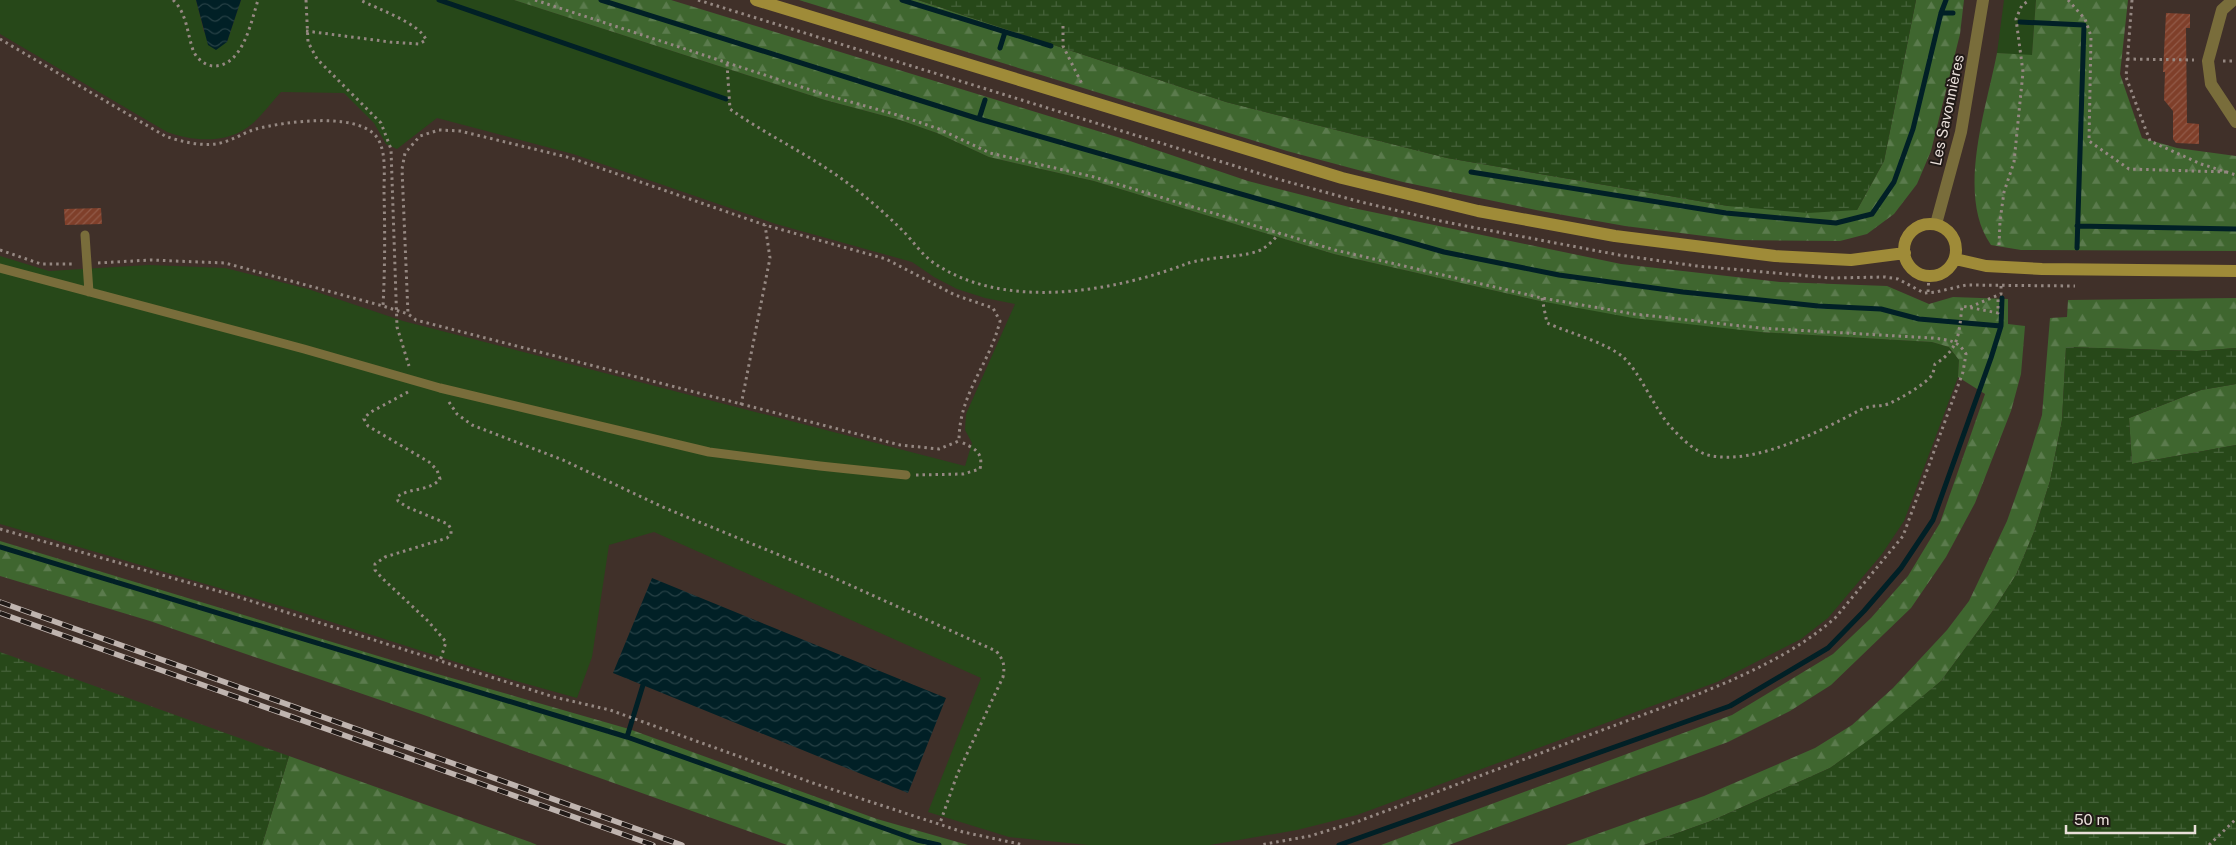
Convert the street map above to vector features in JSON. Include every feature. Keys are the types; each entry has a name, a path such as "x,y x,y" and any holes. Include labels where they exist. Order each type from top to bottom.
{"main road":[{"path":"756,0 1342,178 1478,211 1615,236 1775,256 1851,260 1905,253"},
{"path":"1936,224 1953,236 1956,243 1955,259 1945,272 1929,276 1914,271 1908,264 1905,253 1906,240 1916,228 1936,224"},
{"path":"1955,259 1986,266 2042,269 2236,271"}],"street":[{"name":"Les Savonnières","path":"1936,224 1961,132 1983,0"},
{"path":"2234,0 2222,10 2208,60 2211,84 2236,122"}],"lane":[{"path":"85,235 89,292"},
{"path":"0,268 440,388 709,452 906,475"}],"path":[{"path":"173,0 183,14 194,51 198,58 210,66 222,66 235,57 244,42 258,0"},
{"path":"306,0 308,42 317,59 381,123 388,136 391,149 396,327 418,382 364,419 368,426 429,462 437,470 440,479 434,486 414,490 397,497 398,501 407,507 448,524 451,528 451,534 447,538 385,557 375,564 375,570 428,621 446,642 440,661"},
{"path":"306,30 390,42 419,44 426,40 424,33 360,0"},
{"path":"536,0 727,64 901,116 939,129 990,152 1094,176 1334,250 1542,298 1634,314 1750,327 1933,338 1958,343 1966,354 1966,363 1903,536 1836,617 1824,627 1799,644 1727,683 1358,821 1310,836 1260,845"},
{"path":"1999,245 2004,192 2014,162 2021,91 2022,54 2016,19 2022,5 2022,0"},
{"path":"2022,5 2030,0"},
{"path":"2068,0 2085,19 2091,36 2089,141 2129,170 2226,172"},
{"path":"2132,0 2126,77 2150,141 2236,175"},
{"path":"1063,26 1063,46 1090,103"},
{"path":"0,39 165,136 178,140 210,144 224,142 253,130 272,125 340,120 365,126 380,142 384,169 386,258 383,306"},
{"path":"2127,59 2236,61"},
{"path":"727,64 730,109 841,178 876,206 933,263 962,277 990,287 1019,292 1053,292 1118,283 1174,269 1202,259 1263,250 1280,233"},
{"path":"408,314 402,169 405,153 420,136 439,130 460,131 571,158 766,225 886,259 955,295 993,308 1000,321 996,339 964,402 959,421 959,441"},
{"path":"741,405 770,258 766,225"},
{"path":"0,250 41,264 150,260 225,263 383,306 408,314 416,320 900,445 939,449 959,441 979,451 982,459 980,469 964,474 906,475"},
{"path":"1928,292 1929,276"},
{"path":"1970,307 2000,294 2001,286"},
{"path":"1542,298 1547,323 1599,344 1623,357 1669,424 1699,452 1712,456 1740,455 1776,448 1870,405 1886,405 1932,375 1935,364 1944,359 1958,343 1962,306 1998,313 1998,298"},
{"path":"440,388 457,414 472,425 563,460 666,508 823,573 996,651 1002,657 1005,666 1003,677 957,775 940,823"},
{"path":"0,528 232,596 554,697 610,710 813,783 987,839 1024,845"},
{"path":"2209,845 2236,819"}],"green space":[{"path":"0,0 196,0 204,32 227,42 241,0 514,0 825,100 900,120 937,133 989,157 1094,181 1334,254 1540,301 1760,332 1932,342 1949,347 1959,360 1958,377 1904,521 1882,554 1828,618 1801,639 1717,682 1357,815 1297,830 1210,845 1088,845 1009,837 928,812 981,678 654,532 609,545 592,657 577,698 509,679 291,609 0,524 0,256 49,271 149,265 225,268 308,289 403,321 965,466 972,443 965,430 966,414 1015,304 985,298 957,289 934,277 912,262 776,224 573,154 437,118 397,149 386,144 374,123 344,93 281,92 252,124 233,135 222,138 200,139 177,135 167,132 0,34"},
{"path":"514,0 671,0 1127,140 1248,181 1353,208 1621,264 1780,282 1887,286 1929,304 1953,297 2008,299 2008,324 2025,326 2021,374 2011,411 1975,503 1946,557 1911,608 1831,685 1790,711 1728,742 1449,845 1381,845 1732,715 1833,654 1871,618 1908,576 1940,523 1985,394 1958,377 1959,360 1949,347 1932,342 1760,332 1633,318 1540,301 1334,254 1094,181 989,157 937,133 900,120 825,100"},
{"path":"799,0 918,0 1226,102 1447,158 1728,206 1857,210 1884,161 1916,0 1964,0 1960,34 1931,151 1917,184 1894,214 1867,234 1840,241 1736,240 1625,226 1541,211 1403,182 1287,151"},
{"path":"918,0 1916,0 1884,161 1857,210 1808,213 1728,206 1447,158 1226,102"},
{"path":"2004,0 2036,0 2032,56 1997,53"},
{"path":"2036,0 2128,0 2120,74 2142,138 2177,148 2236,156 2236,251 2021,250 1991,245 1981,225 1976,202 1975,177 1981,126 1997,53 2032,55"},
{"path":"2236,298 2236,348 2197,351 2066,347 2062,420 2050,481 2034,532 2016,575 1992,612 1941,681 1877,735 1830,768 1711,821 1644,845 1566,845 1704,796 1815,748 1852,725 1893,688 1947,630 1969,601 2007,521 2042,415 2050,318 2067,317 2068,300"},
{"path":"2066,347 2197,351 2236,348 2236,384 2201,390 2129,418 2132,464 2236,445 2236,845 1644,845 1711,821 1830,768 1877,734 1941,681 1992,612 2016,575 2034,532 2050,481 2062,420"},
{"path":"2236,384 2236,445 2132,464 2129,418 2201,390"},
{"path":"0,541 434,673 629,729 877,819 968,845 787,845 421,714 150,621 0,576"},
{"path":"0,652 289,756 262,845 0,845"},
{"path":"289,756 530,842 537,845 262,845"}],"water":[{"path":"196,0 241,0 227,42 216,50 208,45"},
{"path":"652,578 946,698 908,793 613,673"}],"building":[{"path":"2166,13 2190,14 2190,28 2186,28 2187,123 2199,124 2199,144 2176,143 2173,139 2173,111 2164,100 2165,72 2163,72"},
{"path":"101,208 102,224 65,225 64,209"}],"waterway":[{"path":"439,0 726,99"},
{"path":"601,0 979,119 1444,252 1559,275 1683,292 1818,306 1881,309 1919,319 2001,326"},
{"path":"902,0 1051,46"},
{"path":"1941,13 1946,0"},
{"path":"1471,172 1726,213 1836,223 1872,214 1894,182 1913,129 1941,13 1953,13"},
{"path":"2020,22 2084,25 2077,248"},
{"path":"1000,48 1005,32"},
{"path":"979,119 985,100"},
{"path":"2077,226 2236,229"},
{"path":"1339,845 1730,706 1828,648 1864,611 1901,568 1933,520 2001,326 2002,298"},
{"path":"0,547 627,737 917,840 939,845"},
{"path":"627,737 643,685"}],"railway":[{"path":"0,602 682,845"},
{"path":"0,613 653,845"}]}
